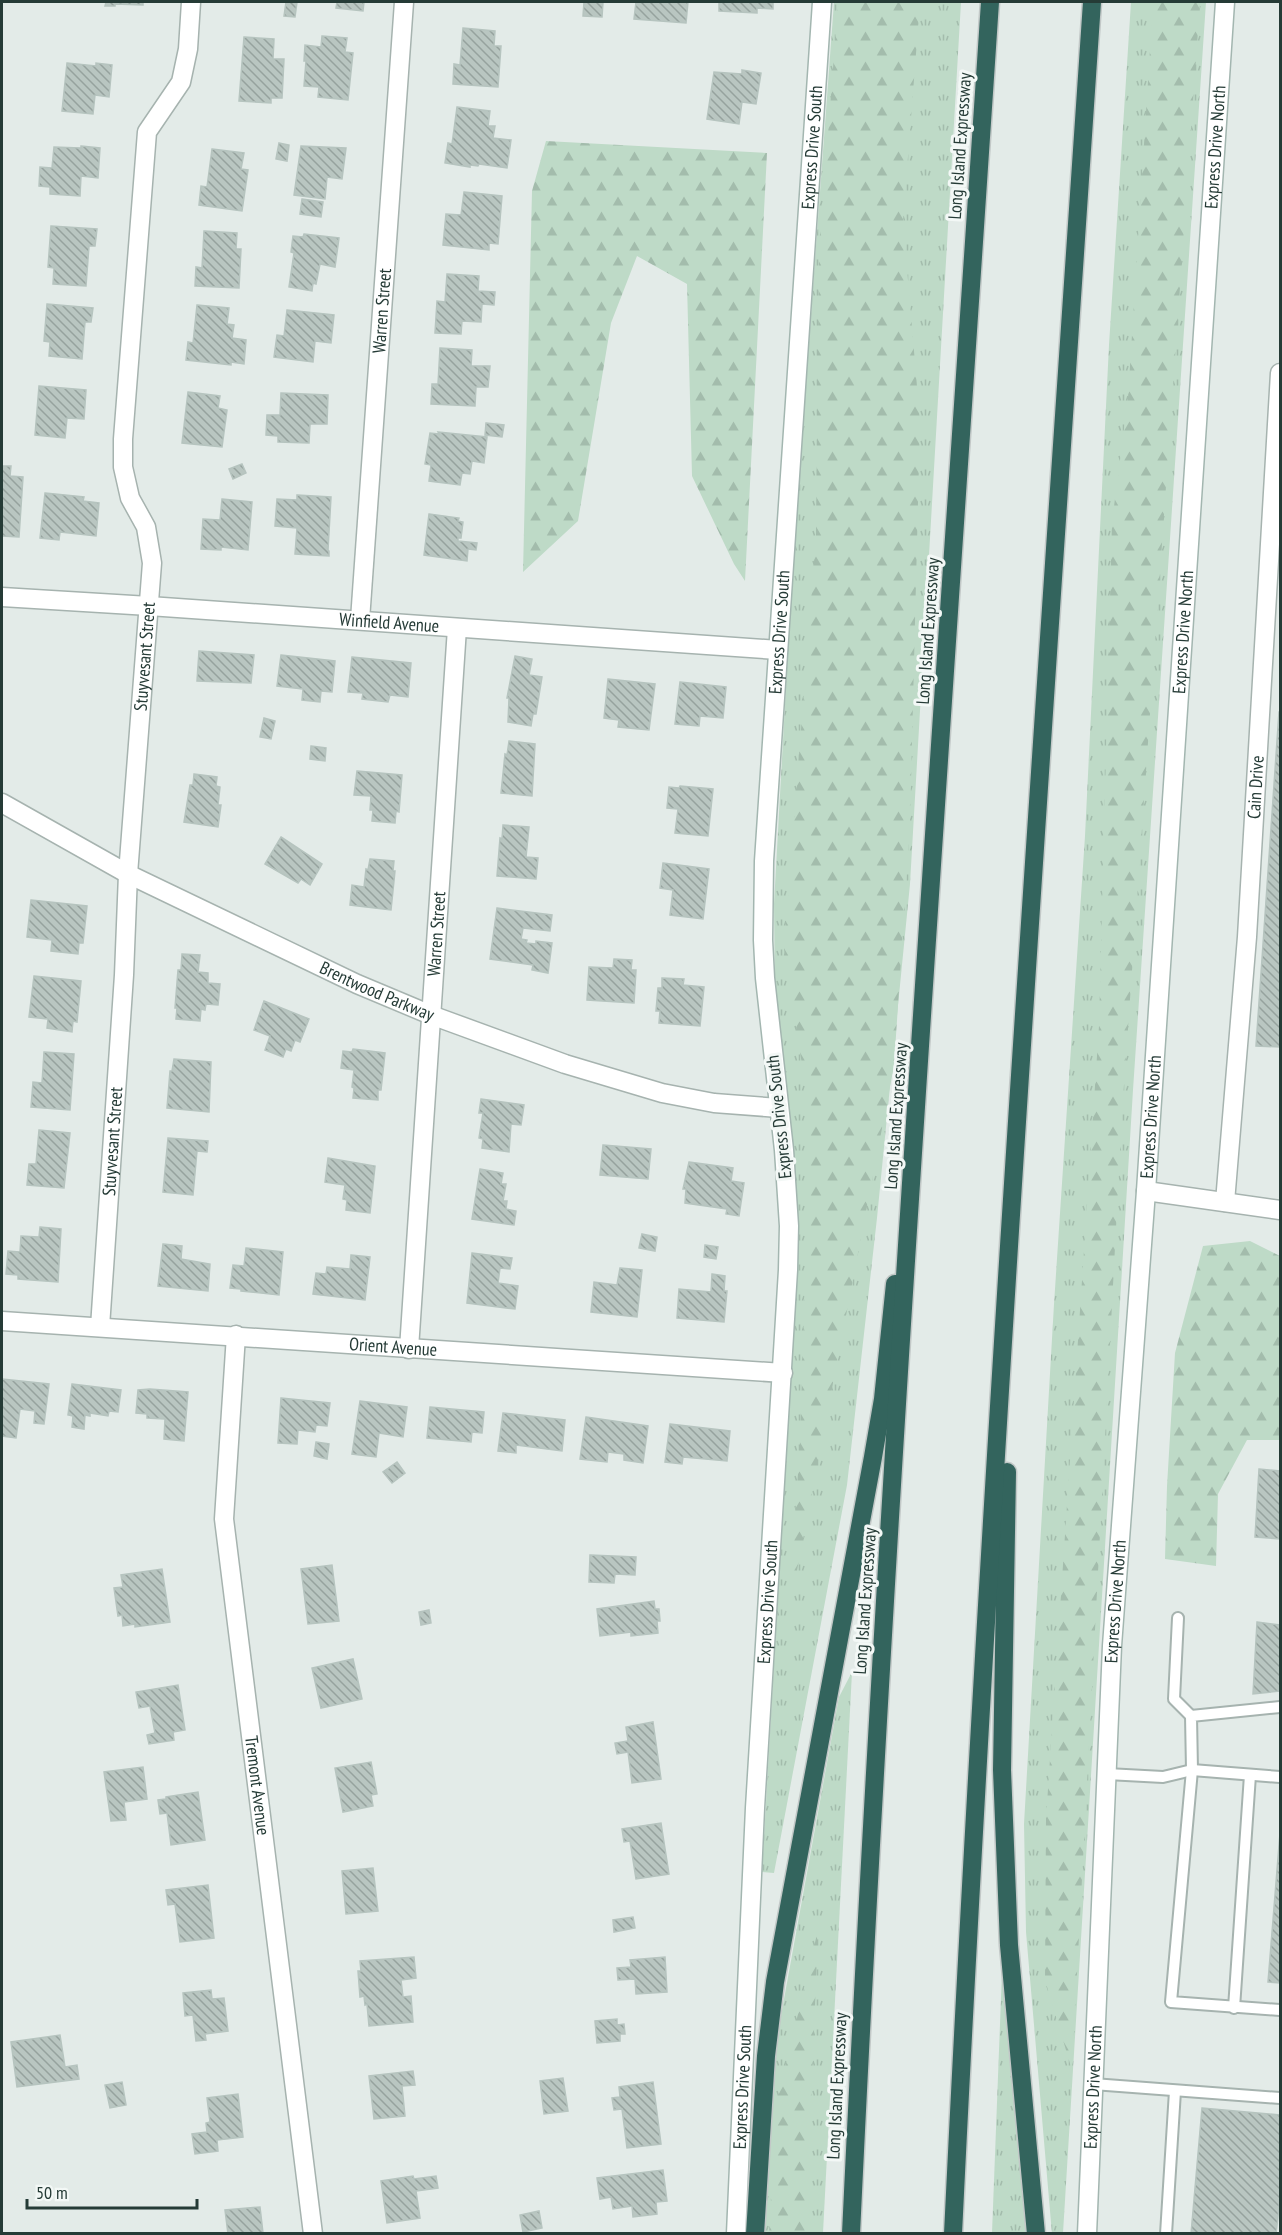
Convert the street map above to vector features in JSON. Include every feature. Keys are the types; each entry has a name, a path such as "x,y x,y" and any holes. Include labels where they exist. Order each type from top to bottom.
{"highway":[{"name":"Long Island Expressway","path":"851,2234 865,1942 924,995 990,2"},
{"path":"953,2234 967,1936 1011,1214 1092,2"},
{"path":"755,2234 771,2005 883,1399 924,995"},
{"path":"1011,1214 1002,1770 1009,1945 1036,2234"}],"street":[{"name":"Stuyvesant Street","path":"100,1327 124,975 128,874 152,563 146,527 130,498 123,467 123,440 147,132 181,82 188,48 191,2"},
{"name":"Warren Street","path":"360,620 404,2"},
{"name":"Express Drive South","path":"736,2234 755,1808 783,1373 789,1226 784,1150 768,1018 763,940 766,821 822,2"},
{"name":"Express Drive North","path":"1087,2234 1112,1646 1146,1191 1225,2"},
{"name":"Cain Drive","path":"1225,1202 1247,937 1281,373"},
{"name":"Winfield Avenue","path":"2,597 778,650"},
{"name":"Warren Street","path":"409,1349 457,628"},
{"name":"Brentwood Parkway","path":"2,803 128,874 357,984 431,1015 565,1064 662,1094 714,1103 779,1108"},
{"path":"1146,1191 1281,1210"},
{"name":"Orient Avenue","path":"2,1321 783,1373"},
{"name":"Tremont Avenue","path":"236,1335 224,1519 313,2234"}],"lane":[{"path":"1178,1618 1174,1699 1191,1716 1192,1770 1171,2002 1281,2010"},
{"path":"1191,1716 1281,1707"},
{"path":"1107,1774 1163,1778 1192,1770 1281,1777"},
{"path":"1234,2008 1250,1775"},
{"path":"1093,2084 1281,2098"},
{"path":"1166,2234 1175,2091"}],"green space":[{"path":"834,2 961,2 910,884 877,1218 847,1485 774,1873 762,1872 798,1247 794,1160 775,998 774,904 793,559"},
{"path":"838,2 920,2 903,221 920,422 910,822 894,1066 789,1612 800,1442 810,1116 784,949 816,536 819,254"},
{"path":"1131,2 1206,2 1133,1090 1063,2233 1052,2234 1026,1932 1024,1824 1054,1304 1085,836 1109,345"},
{"path":"1153,2 1200,2 1122,1113 1072,2070 1045,1980 1046,1819 1099,1026 1112,522 1128,398"},
{"path":"546,141 767,153 745,581 734,564 692,476 687,284 637,256 611,323 578,521 523,572 532,191"},
{"path":"1250,1241 1280,1256 1280,1440 1247,1440 1218,1494 1216,1566 1165,1559 1175,1353 1203,1246"},
{"path":"852,1672 823,2233 763,2234 774,2054 839,1697"},
{"path":"818,1930 806,2233 769,2233 776,2106"},
{"path":"1002,1972 1026,2233 992,2233"}],"building":[{"path":"106,2 143,2 143,5 105,6"},
{"path":"286,2 297,2 295,17 284,16"},
{"path":"337,2 364,2 363,11 336,8"},
{"path":"584,2 603,2 602,17 583,16"},
{"path":"636,2 688,2 686,23 634,19"},
{"path":"719,2 773,2 773,9 757,8 757,13 719,11"},
{"path":"463,28 495,31 494,46 501,46 498,87 453,84 454,64 460,65"},
{"path":"322,36 347,38 345,52 353,53 348,100 318,97 319,87 304,86 305,45 321,47"},
{"path":"244,37 274,39 273,59 284,59 282,98 271,98 271,103 239,101"},
{"path":"67,63 112,65 109,97 95,95 93,114 62,111"},
{"path":"742,70 761,73 756,104 742,102 739,124 707,119 714,72 742,74"},
{"path":"457,107 490,111 488,126 495,126 493,138 511,140 507,168 479,164 478,166 470,165 470,167 445,163 448,143 452,144"},
{"path":"279,143 289,145 287,161 276,159"},
{"path":"81,146 100,148 98,178 81,176 80,196 50,194 50,187 39,186 40,167 52,168 54,147 81,148"},
{"path":"301,146 346,148 342,179 327,177 325,199 294,195"},
{"path":"212,149 244,153 241,169 248,170 242,211 199,205 201,186 207,187"},
{"path":"464,192 502,196 498,244 489,243 489,250 443,245 446,214 461,215"},
{"path":"302,199 323,202 321,217 300,214"},
{"path":"51,226 97,229 95,246 89,246 86,286 53,284 54,268 48,267"},
{"path":"204,231 237,233 236,249 241,249 239,288 195,286 196,267 202,268"},
{"path":"304,234 339,238 335,267 320,264 316,284 313,283 312,291 289,287 294,253 291,252 293,236 303,237"},
{"path":"447,274 479,276 478,291 495,292 494,305 482,304 481,322 462,321 461,334 435,333 437,301 445,302"},
{"path":"47,304 93,308 91,322 85,322 82,359 49,356 50,342 44,341"},
{"path":"197,305 229,308 227,324 234,325 232,338 246,340 244,364 231,362 231,365 186,360 188,342 193,343"},
{"path":"287,310 334,315 331,343 315,341 313,362 274,357 277,335 284,336"},
{"path":"440,348 472,350 471,366 490,366 488,387 476,387 475,406 431,404 432,384 438,384"},
{"path":"39,386 86,390 84,419 67,418 65,438 35,435"},
{"path":"188,392 220,396 218,408 227,410 222,447 182,443"},
{"path":"281,393 328,395 327,424 310,424 309,443 278,442 278,436 266,435 267,415 280,415"},
{"path":"486,423 504,425 502,437 485,435"},
{"path":"438,432 487,437 484,463 472,461 470,474 462,473 460,485 429,481 431,465 425,464 430,433 439,434"},
{"path":"242,464 246,473 233,479 229,469"},
{"path":"2,466 11,466 10,476 23,477 19,537 2,536"},
{"path":"45,493 84,497 83,501 99,503 96,536 60,532 59,540 40,538"},
{"path":"297,495 331,497 329,556 295,554 297,528 275,526 277,499 297,500"},
{"path":"222,499 252,502 248,550 221,547 221,550 201,549 203,519 220,520"},
{"path":"429,514 459,518 458,521 463,522 461,538 458,538 458,541 477,543 476,550 468,549 467,561 424,555"},
{"path":"199,651 254,655 251,683 197,681"},
{"path":"281,655 335,661 332,692 321,691 320,702 302,700 303,689 277,686"},
{"path":"515,656 532,659 529,675 542,677 536,714 533,714 531,726 508,722 509,698 507,698"},
{"path":"352,657 411,663 408,697 390,695 388,702 362,699 363,693 348,692"},
{"path":"608,679 655,684 649,730 618,727 619,720 604,718"},
{"path":"680,682 726,687 723,718 700,716 699,726 675,724"},
{"path":"1280,712 1280,1047 1256,1046"},
{"path":"264,718 275,721 271,739 260,737"},
{"path":"509,741 535,744 532,796 501,793 505,754 507,755"},
{"path":"311,746 326,748 325,761 310,759"},
{"path":"357,771 402,775 399,812 396,811 395,823 372,821 371,796 354,795"},
{"path":"194,774 217,777 216,786 220,787 218,805 221,805 218,827 184,822"},
{"path":"680,786 713,789 708,836 675,833 678,809 667,808 669,787 679,788"},
{"path":"503,825 529,827 526,857 538,858 536,879 497,876"},
{"path":"281,837 322,864 310,885 301,879 298,883 265,864"},
{"path":"370,859 394,861 391,910 350,905 352,885 364,887 366,869 368,870"},
{"path":"663,863 709,869 703,919 670,915 673,890 660,888"},
{"path":"31,900 87,906 83,943 79,943 78,954 51,951 52,940 27,937"},
{"path":"497,908 552,915 550,931 523,928 521,939 527,940 526,943 536,944 536,941 552,943 548,973 532,970 533,965 490,959"},
{"path":"182,954 200,955 198,972 208,973 208,983 220,984 218,1005 206,1004 205,1010 201,1009 200,1021 176,1019 178,970 181,970"},
{"path":"614,959 632,960 631,970 636,970 634,1003 587,1000 589,967 613,968"},
{"path":"34,976 81,981 77,1022 73,1021 72,1032 47,1028 48,1019 29,1017"},
{"path":"662,978 684,979 683,985 704,987 700,1026 659,1023 660,1011 656,1011 658,988 662,988"},
{"path":"264,1001 309,1019 300,1042 295,1040 291,1051 286,1049 283,1057 265,1050 270,1036 254,1030"},
{"path":"353,1049 385,1053 378,1100 353,1098 354,1070 341,1068 343,1051 352,1052"},
{"path":"44,1052 74,1054 70,1110 31,1107 33,1082 42,1083"},
{"path":"174,1059 211,1062 209,1112 167,1108 170,1071 172,1071"},
{"path":"481,1099 524,1105 521,1125 511,1124 509,1152 482,1148 483,1139 479,1138 483,1113 479,1113"},
{"path":"39,1130 70,1133 64,1188 27,1185 29,1164 36,1164"},
{"path":"168,1138 208,1141 207,1152 197,1151 193,1195 163,1192"},
{"path":"603,1145 651,1149 648,1179 600,1175"},
{"path":"328,1158 375,1166 370,1213 346,1210 347,1200 343,1199 345,1185 325,1182"},
{"path":"689,1162 733,1168 731,1181 744,1183 739,1216 726,1214 727,1209 685,1203 686,1189 683,1189"},
{"path":"480,1169 503,1173 501,1184 506,1184 503,1201 507,1201 506,1209 516,1211 514,1225 472,1219"},
{"path":"40,1227 61,1229 58,1282 18,1279 18,1275 6,1274 8,1251 20,1252 21,1236 39,1237"},
{"path":"642,1234 657,1237 655,1251 639,1248"},
{"path":"163,1244 182,1246 181,1259 210,1264 208,1291 158,1286"},
{"path":"705,1245 718,1247 716,1259 704,1257"},
{"path":"246,1248 283,1252 279,1295 230,1288 233,1265 244,1266"},
{"path":"472,1253 512,1258 510,1269 500,1268 498,1283 518,1286 515,1309 467,1303"},
{"path":"351,1255 370,1257 365,1300 313,1294 316,1273 326,1274 327,1267 350,1269"},
{"path":"620,1268 642,1270 637,1317 591,1312 594,1282 617,1285"},
{"path":"712,1274 725,1276 724,1291 727,1291 724,1322 677,1318 679,1289 711,1292"},
{"path":"2,1379 49,1384 44,1424 34,1423 35,1411 20,1409 16,1438 2,1436"},
{"path":"72,1384 121,1390 118,1412 109,1411 108,1416 90,1413 90,1416 85,1415 84,1429 72,1427 73,1416 68,1415"},
{"path":"138,1390 188,1392 184,1441 164,1439 165,1419 147,1418 147,1414 136,1413"},
{"path":"281,1398 330,1403 327,1426 316,1425 315,1432 298,1430 297,1444 278,1443"},
{"path":"360,1401 407,1407 403,1437 379,1433 376,1457 352,1454"},
{"path":"430,1407 484,1412 482,1433 472,1432 471,1442 427,1438"},
{"path":"503,1413 565,1420 562,1451 516,1445 516,1453 498,1451"},
{"path":"586,1417 648,1426 643,1463 624,1460 624,1454 608,1452 607,1462 580,1459"},
{"path":"670,1424 730,1431 727,1461 683,1457 682,1464 665,1462"},
{"path":"316,1442 329,1444 327,1459 314,1456"},
{"path":"397,1462 405,1473 392,1483 383,1472"},
{"path":"1259,1469 1280,1471 1280,1539 1255,1537"},
{"path":"590,1555 636,1557 635,1575 615,1574 614,1583 589,1582"},
{"path":"332,1565 339,1621 308,1624 301,1569"},
{"path":"162,1569 170,1622 135,1627 135,1624 123,1626 122,1615 118,1616 114,1588 123,1587 121,1575"},
{"path":"654,1601 655,1609 659,1609 658,1633 631,1636 631,1632 600,1636 597,1609"},
{"path":"429,1610 431,1623 421,1625 419,1612"},
{"path":"1257,1622 1280,1625 1280,1691 1253,1694"},
{"path":"353,1659 362,1699 321,1708 312,1668"},
{"path":"178,1685 185,1730 173,1732 174,1740 149,1744 147,1735 155,1733 150,1706 139,1708 136,1692"},
{"path":"653,1722 661,1779 632,1783 628,1752 617,1754 615,1743 628,1741 626,1727"},
{"path":"371,1762 377,1794 371,1795 373,1806 343,1812 335,1768"},
{"path":"143,1767 147,1799 124,1802 126,1820 111,1821 104,1772"},
{"path":"198,1792 205,1840 171,1845 167,1813 160,1814 158,1800"},
{"path":"661,1823 669,1874 636,1879 630,1841 624,1842 622,1829"},
{"path":"1280,1833 1280,1983 1268,1982"},
{"path":"373,1868 378,1911 346,1914 342,1871"},
{"path":"208,1885 214,1938 180,1942 175,1904 168,1905 166,1890"},
{"path":"633,1917 635,1928 614,1932 613,1920"},
{"path":"414,1957 416,1978 401,1980 403,1997 411,1996 413,2022 369,2026 367,2004 365,2005 364,1996 360,1997 358,1971 361,1971 360,1961"},
{"path":"665,1957 667,1992 636,1994 635,1979 618,1980 617,1968 631,1967 630,1960"},
{"path":"211,1990 212,1999 224,1998 228,2031 205,2034 206,2040 196,2041 193,2015 185,2016 183,1993"},
{"path":"617,2019 617,2025 624,2024 625,2034 620,2034 620,2041 597,2043 595,2021"},
{"path":"60,2035 65,2067 77,2065 79,2079 17,2087 11,2042"},
{"path":"413,2071 415,2085 402,2086 405,2116 374,2119 369,2076"},
{"path":"563,2078 568,2111 544,2114 540,2081"},
{"path":"122,2082 126,2105 110,2108 105,2085"},
{"path":"653,2082 661,2144 627,2148 622,2109 614,2110 612,2098 620,2097 619,2087"},
{"path":"238,2094 243,2137 217,2140 218,2151 195,2154 192,2134 207,2132 206,2123 210,2122 207,2098"},
{"path":"1202,2108 1280,2115 1280,2199 1276,2234 1191,2234"},
{"path":"663,2170 667,2201 656,2202 657,2214 633,2217 632,2206 613,2209 611,2197 600,2199 597,2178"},
{"path":"413,2176 414,2179 436,2176 438,2188 416,2191 420,2218 387,2223 381,2181"},
{"path":"260,2207 263,2233 228,2234 225,2210"},
{"path":"539,2211 542,2228 523,2232 520,2215"}]}
